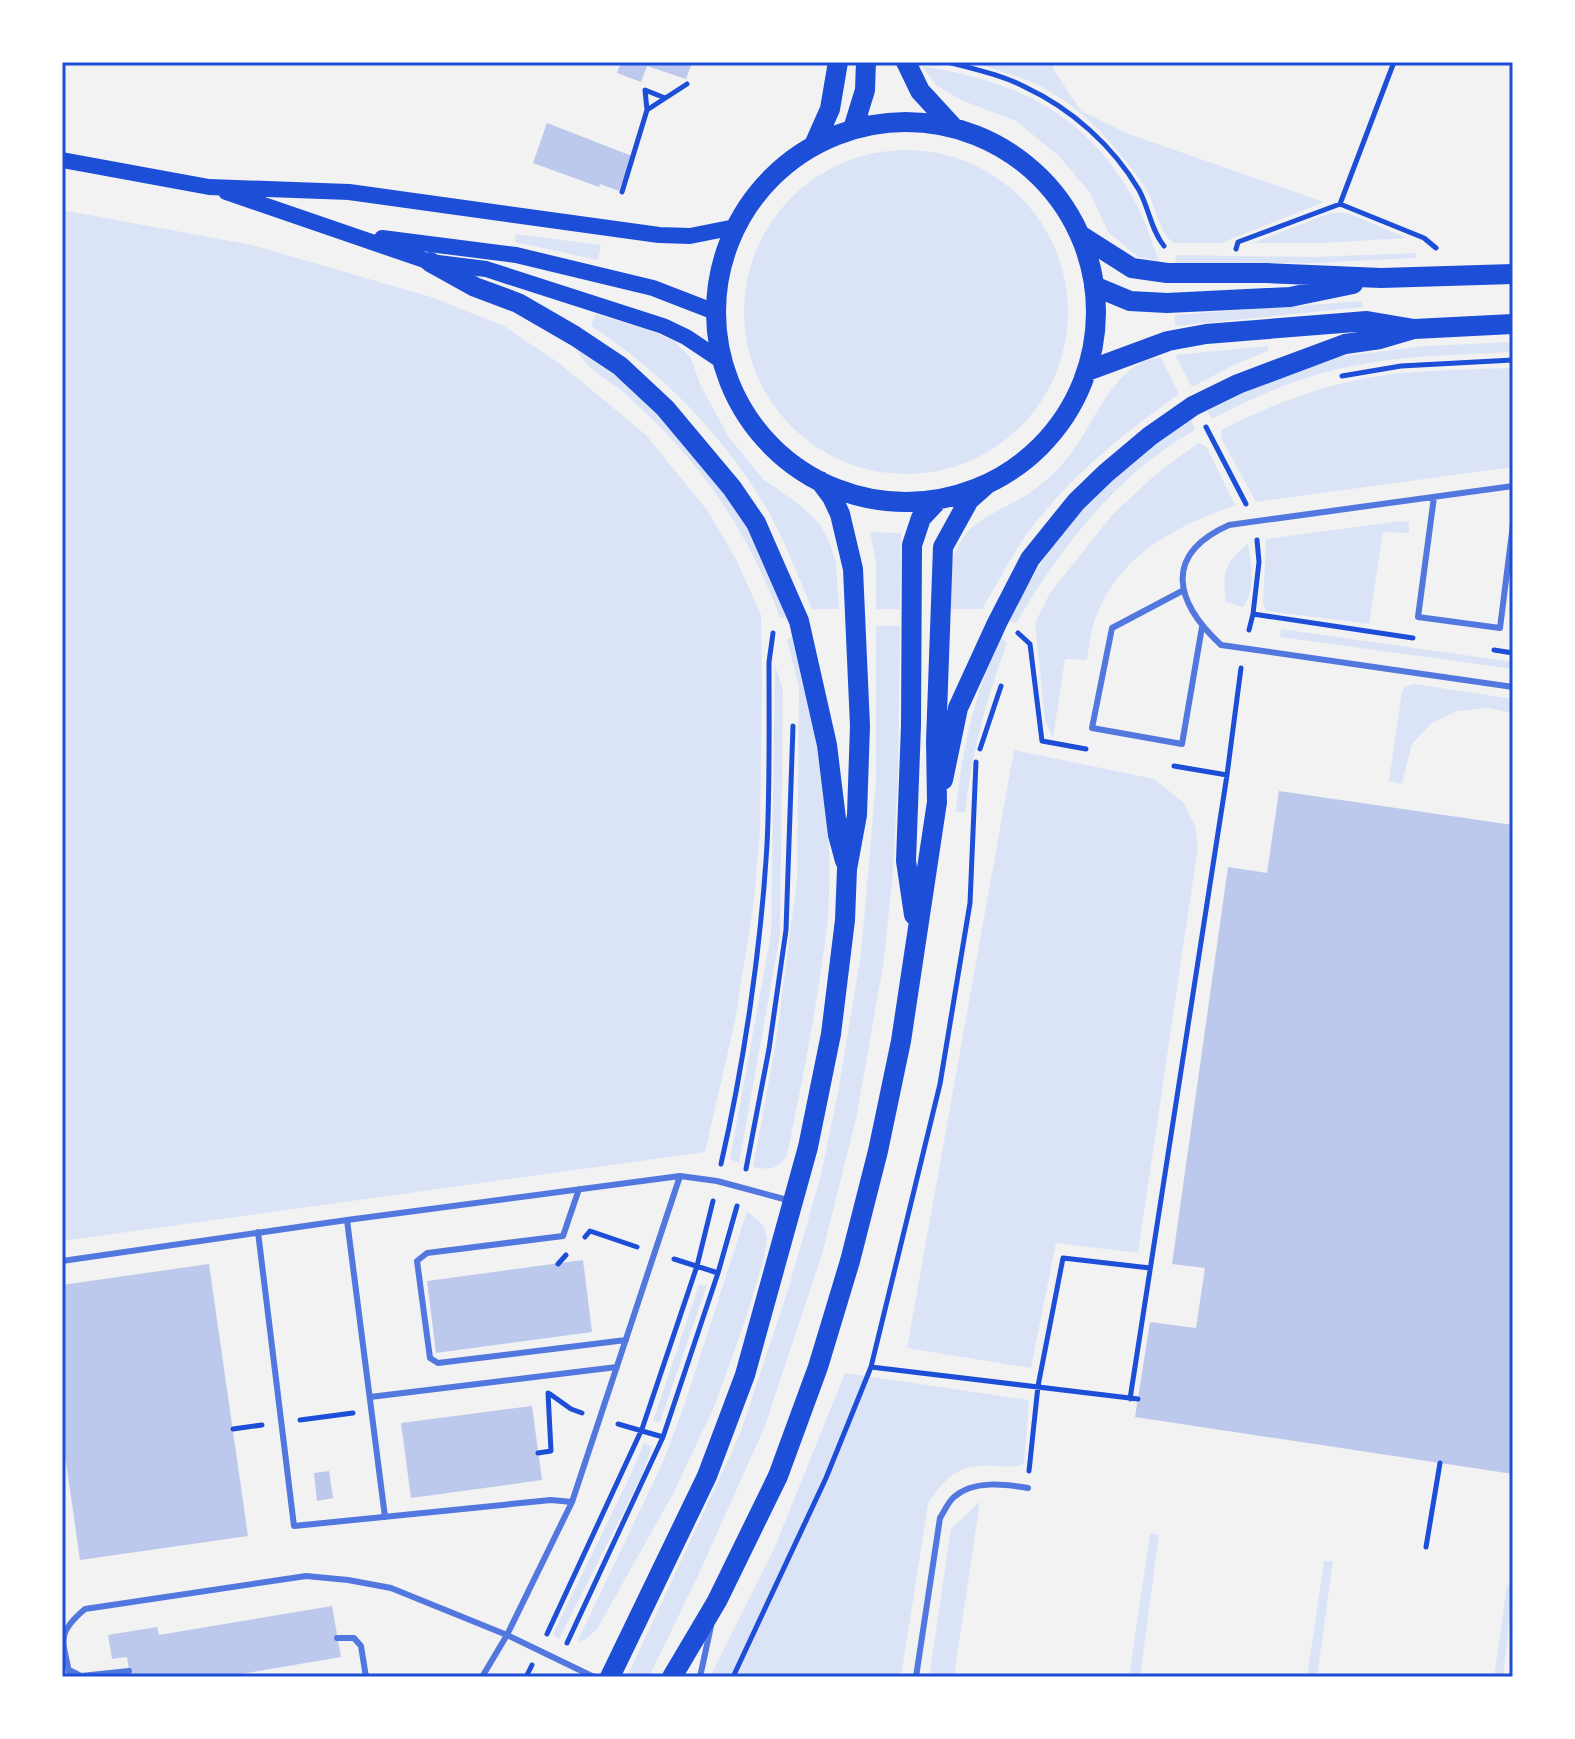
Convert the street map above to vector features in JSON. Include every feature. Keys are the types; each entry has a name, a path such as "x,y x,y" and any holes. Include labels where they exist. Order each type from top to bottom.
{"main road":[{"path":"814,145 830,109 838,62"},
{"path":"853,129 863,99 866,62"},
{"path":"906,62 920,91 954,128"},
{"path":"937,802 936,741 943,547 969,500 987,484 1023,461 1054,431 1073,403 1087,371 1096,321 1094,286 1080,235 1063,205 1029,167 994,143 954,128 904,122 853,129 814,145 774,174 752,199 735,227 718,277 715,312 722,361 734,394 758,432 790,463 820,481 869,499 904,503 939,499 987,484"},
{"path":"62,160 209,187 430,262 475,287 518,303 620,366 665,408 732,488 756,523 799,621 827,745 838,835 847,869"},
{"path":"209,187 349,192 659,235 690,236 735,227"},
{"path":"345,233 516,255 653,288 715,312"},
{"path":"1080,235 1132,268 1167,273 1381,278 1513,274"},
{"path":"430,262 486,269 649,321 686,337 722,361"},
{"path":"1094,286 1130,301 1167,303 1290,297 1381,278"},
{"path":"1087,371 1168,341 1206,334 1367,321 1414,329 1513,324"},
{"path":"672,1677 717,1601 778,1476 818,1367 850,1261 878,1151 901,1041 937,802 949,760 958,708 1030,559 1076,502 1106,473 1150,436 1193,406 1238,384 1345,344 1380,339 1414,329"},
{"path":"610,1677 707,1476 745,1375 794,1202 831,1034 845,920 847,869 857,815 860,771 859,666 853,569 840,514 820,481"},
{"path":"916,930 906,861 911,725 912,545 921,518 939,499"}],"lane":[{"path":"1513,486 1229,525 1207,535 1189,558 1183,571 1182,591 1202,627 1221,645 1513,687"},
{"path":"1434,497 1418,617 1500,628 1513,524"},
{"path":"1182,591 1112,628 1092,728 1182,744 1202,627"},
{"path":"482,1677 507,1635 572,1502 680,1176"},
{"path":"62,1261 680,1176 717,1181 794,1202"},
{"path":"579,1189 563,1236 427,1253 417,1261 430,1358 438,1363 626,1340"},
{"path":"347,1220 385,1517"},
{"path":"258,1232 294,1526 551,1500 572,1502"},
{"path":"370,1397 617,1367"},
{"path":"916,1677 940,1518 954,1497 969,1488 1003,1484 1028,1488"},
{"path":"129,1671 81,1676 69,1674 63,1642 67,1624 85,1609 306,1576 391,1588 507,1635 594,1677"},
{"path":"700,1677 717,1601"},
{"path":"337,1638 354,1638 361,1646 366,1677"}],"path":[{"path":"948,62 1025,86 1067,112 1105,144 1140,191 1158,239 1167,250"},
{"path":"1340,204 1394,62"},
{"path":"647,110 687,84"},
{"path":"622,192 647,110 645,90 665,98"},
{"path":"1235,250 1238,242 1340,204 1424,238 1435,248 1449,248"},
{"path":"1331,379 1401,366 1513,360"},
{"path":"1195,438 1207,428"},
{"path":"1130,1399 1244,649 1253,614 1421,639"},
{"path":"773,628 785,628"},
{"path":"1017,649 1023,636 1030,644 1042,741 1088,750"},
{"path":"1482,648 1513,653"},
{"path":"733,1677 826,1478 871,1367 940,1084 970,903 976,758 1005,676"},
{"path":"1165,764 1227,775"},
{"path":"1028,1488 1038,1386 1063,1258 1150,1268"},
{"path":"871,1367 1138,1399"},
{"path":"538,1453 551,1451 548,1392 571,1409 663,1437"},
{"path":"1426,1547 1440,1463"}],"shaded area":[{"path":"971,62 1052,62 1081,111 1126,133 1324,202 1221,243 1173,243 1163,230 1143,184 1120,153 1079,112 1046,89"},
{"path":"922,66 956,72 1017,92 1070,122 1114,168 1137,205 1159,261 1138,257 1108,232 1090,193 1059,156 1016,121 961,100 936,85"},
{"path":"906,150 938,153 982,169 1009,187 1031,209 1049,236 1061,265 1068,312 1065,344 1049,388 1031,415 1009,437 982,455 953,467 906,474 874,471 830,455 803,437 781,415 763,388 751,359 744,312 747,280 763,236 781,209 803,187 830,169 859,157"},
{"path":"62,210 252,245 431,297 504,326 559,363 646,435 707,510 736,559 761,615 762,681 760,832 753,908 735,1021 705,1152 62,1241"},
{"path":"1331,213 1347,213 1407,238 1252,243"},
{"path":"515,234 601,245 598,260 515,242"},
{"path":"1415,253 1416,258 1314,263 1175,263 1176,255 1314,257"},
{"path":"1362,301 1363,307 1175,326 1175,315"},
{"path":"596,314 674,341 691,358 700,384 728,436 763,479 800,505 820,524 836,564 839,609 812,609 774,521 731,456 667,385 591,326"},
{"path":"1513,342 1513,352 1409,358 1331,371 1280,387 1216,417 1211,418 1207,411 1243,393 1337,357 1424,346"},
{"path":"1268,346 1268,351 1192,387 1175,355"},
{"path":"577,350 645,400 697,454 720,485 760,551 786,618 780,618 757,563 712,488 675,442 622,391 591,368"},
{"path":"1161,357 1179,394 1116,442 1059,495 1026,535 982,609 951,609 952,562 968,531 1049,477 1075,448 1116,384 1144,362"},
{"path":"1513,368 1513,467 1256,502 1222,440 1221,430 1242,419 1286,401 1355,380 1402,373"},
{"path":"1191,419 1195,430 1140,468 1116,491 1052,567 1016,623 1008,621 1048,554 1097,494 1143,454"},
{"path":"1198,443 1206,446 1235,505 1169,535 1132,562 1117,579 1094,623 1087,660 1065,659 1053,738 1045,720 1035,623 1050,593 1112,515 1155,475"},
{"path":"1409,522 1409,533 1383,532 1369,624 1267,611 1263,605 1266,539"},
{"path":"870,532 901,533 900,609 876,609 876,562"},
{"path":"1248,543 1251,585 1243,607 1226,602 1225,575 1234,557"},
{"path":"876,626 900,626 898,780 883,966 856,1119 822,1254 765,1426 649,1677 627,1677 740,1434 787,1293 821,1175 861,954 876,780"},
{"path":"1281,629 1513,662 1513,669 1280,637"},
{"path":"792,636 821,763 828,827 829,904 805,1067 787,1156 776,1166 764,1169 753,1167 776,1042 797,879 799,687 787,640"},
{"path":"1000,637 1007,643 981,726 965,812 956,812 970,723"},
{"path":"775,665 783,690 780,935 739,1163 730,1159 771,934"},
{"path":"1415,684 1513,699 1513,713 1488,708 1457,711 1432,723 1412,744 1402,784 1389,781 1402,692 1405,686"},
{"path":"1014,750 1154,779 1183,802 1195,826 1198,846 1138,1253 1056,1243 1031,1368 907,1348"},
{"path":"747,1211 764,1226 767,1238 764,1258 714,1407 673,1494 597,1629 577,1642 663,1462"},
{"path":"699,1285 707,1285 660,1422 653,1421"},
{"path":"845,1373 1029,1400 1024,1464 969,1467 942,1484 928,1504 901,1677 710,1677 774,1549"},
{"path":"644,1442 652,1447 642,1475 559,1639 553,1634"},
{"path":"980,1501 954,1677 929,1677 951,1529"},
{"path":"1150,1533 1159,1535 1140,1677 1129,1677"},
{"path":"1324,1561 1333,1561 1317,1677 1307,1677"},
{"path":"1507,1585 1513,1585 1503,1677 1494,1677"}],"building":[{"path":"621,62 692,62 686,79 647,66 641,82 617,73"},
{"path":"547,123 632,156 619,191 533,163"},
{"path":"1279,791 1513,825 1513,1474 1135,1417 1150,1322 1196,1328 1205,1268 1172,1264 1228,867 1267,873"},
{"path":"583,1260 592,1332 436,1353 427,1281"},
{"path":"209,1264 248,1536 80,1560 62,1434 62,1285"},
{"path":"532,1406 542,1480 411,1498 401,1423"},
{"path":"329,1471 333,1498 317,1501 314,1473"},
{"path":"332,1606 341,1657 223,1677 130,1677 127,1657 112,1659 108,1635 157,1627 159,1635"}]}
